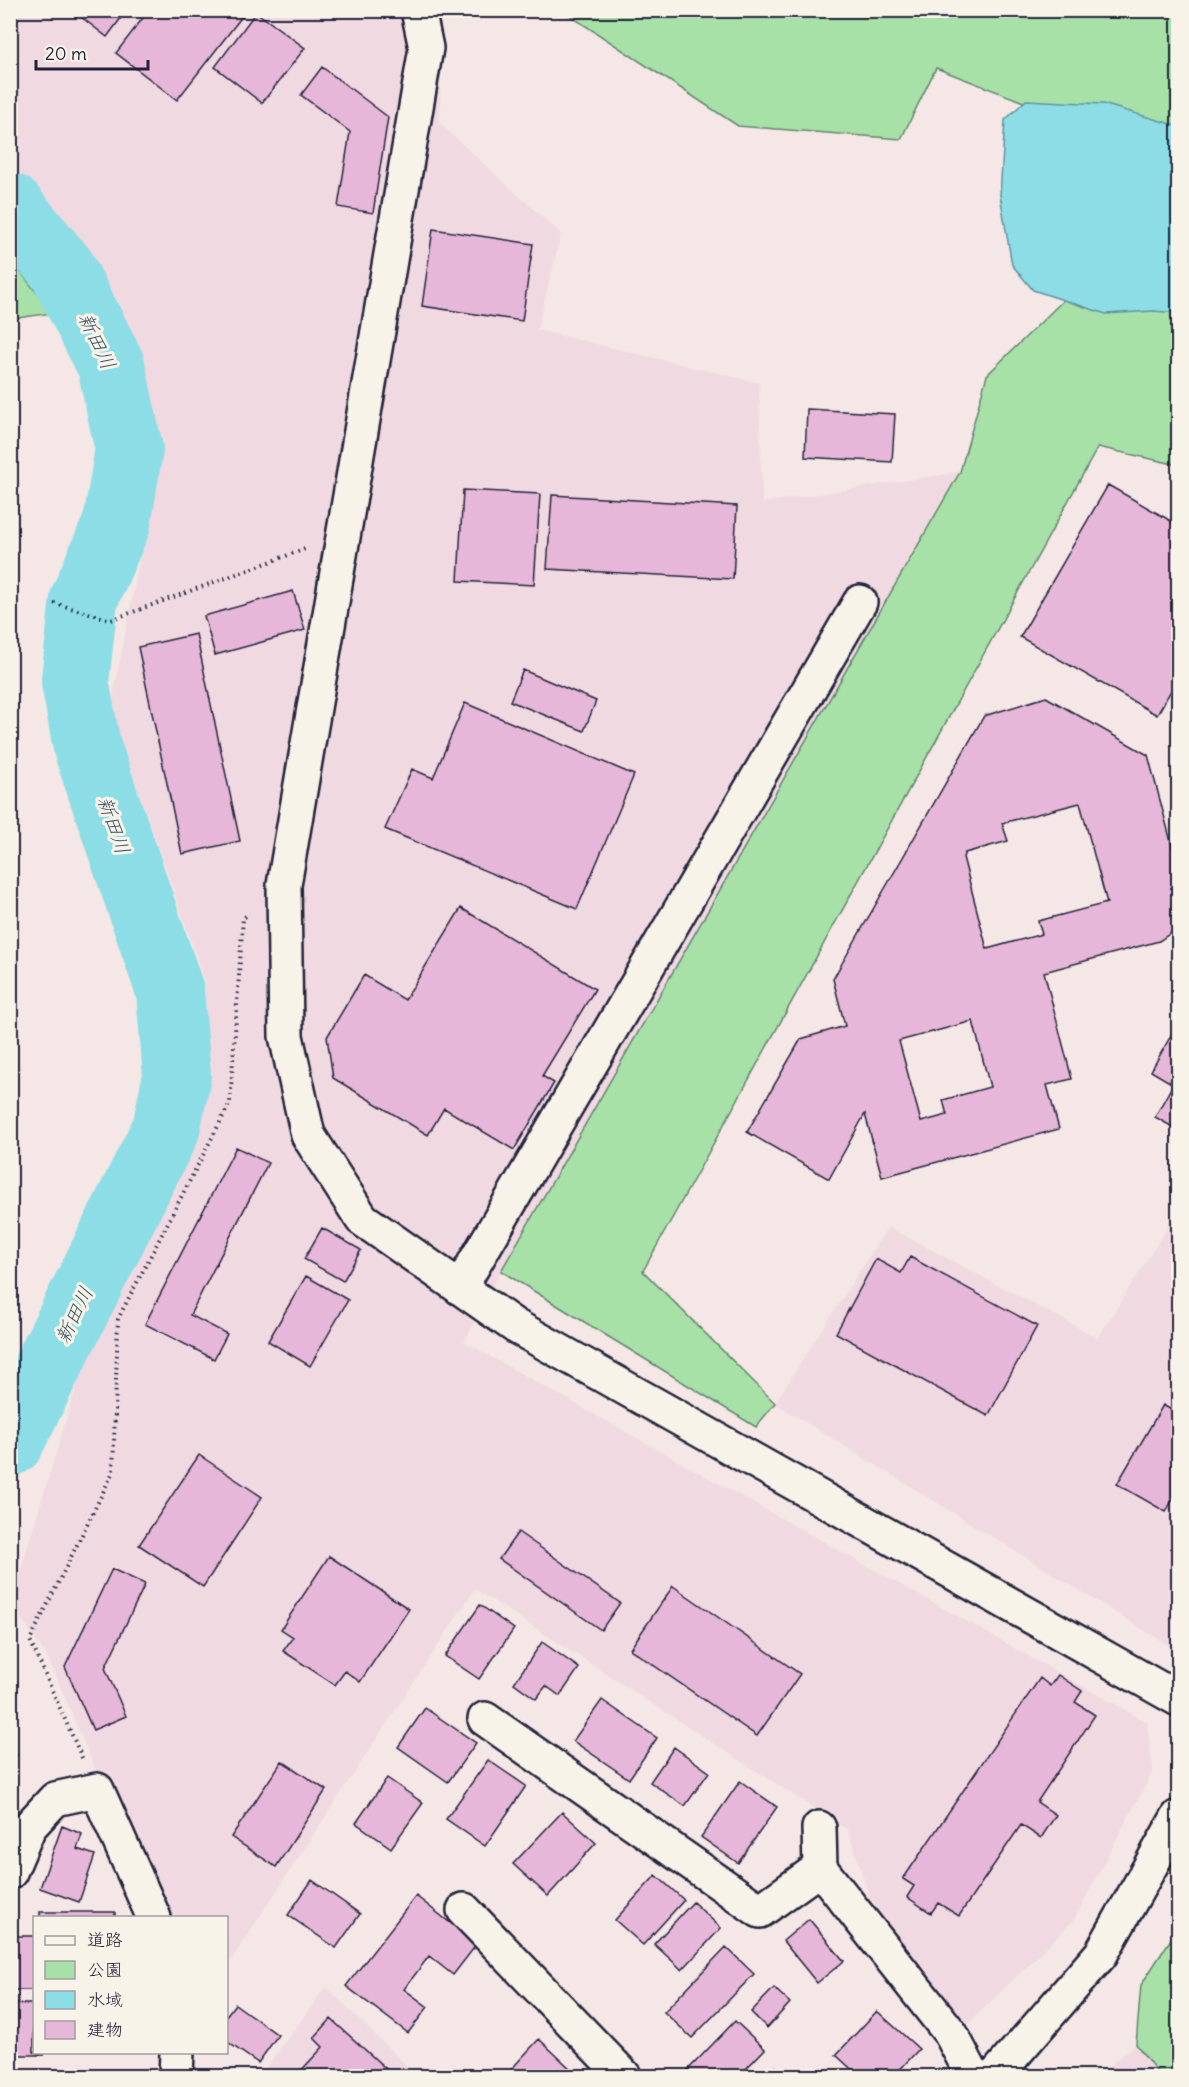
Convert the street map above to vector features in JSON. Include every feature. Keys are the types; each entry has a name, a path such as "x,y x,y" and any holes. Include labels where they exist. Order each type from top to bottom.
{"street":[{"path":"418,10 426,48 284,885 286,1036 308,1135 362,1219 515,1326 1179,1699"},
{"path":"460,1288 860,602"},
{"path":"485,1719 760,1911 820,1868"},
{"path":"10,1872 29,1827 56,1799 97,1790 154,1916"},
{"path":"995,2076 1101,1954 1179,1818"},
{"path":"819,1828 820,1868 951,2034 973,2076"},
{"path":"464,1910 624,2076"},
{"path":"176,2076 177,2054"}],"path":[{"path":"54,603 111,620 345,534"},
{"path":"97,1790 30,1640 113,1472 118,1319 230,1103 243,918 284,885"}],"shaded area":[{"path":"11,11 425,11 440,36 440,124 561,234 537,330 759,383 762,503 960,472 501,1271 464,1342 1147,1722 1153,1771 1073,1921 965,2027 877,1919 848,1830 475,1589 228,1964 228,1916 159,1916 49,1660 11,1602 94,1328 204,1085 205,980 110,711 163,442 119,303 11,164"},
{"path":"1178,1211 1178,1651 775,1403 888,1227 1098,1338"},
{"path":"326,1987 417,2076 260,2076"},
{"path":"1136,2044 1160,2076 1097,2076"}],"green space":[{"path":"563,11 1178,11 1178,162 936,68 901,139 738,126"},
{"path":"11,259 52,313 11,319"},
{"path":"1088,276 1178,288 1178,465 1098,447 643,1271 775,1403 756,1427 501,1271 960,472 987,375"},
{"path":"1178,1928 1178,2076 1160,2076 1136,2044 1141,1985"}],"water":[{"path":"1026,100 1103,104 1178,126 1178,313 1153,311 1106,314 1033,290 1012,265 1000,195 1005,120"}],"building":[{"path":"72,10 127,10 107,37"},
{"path":"149,10 247,10 177,100 116,53"},
{"path":"256,12 305,48 262,103 215,67"},
{"path":"322,67 388,117 373,213 338,207 350,132 301,95"},
{"path":"433,229 533,244 522,321 422,306"},
{"path":"807,409 895,414 892,462 805,457"},
{"path":"1108,485 1178,525 1178,678 1157,715 1020,637"},
{"path":"463,490 540,494 534,585 458,581"},
{"path":"552,495 737,506 733,579 547,569"},
{"path":"293,591 305,630 215,655 204,616"},
{"path":"196,634 240,841 182,854 138,647"},
{"path":"523,670 596,701 584,731 510,701"},
{"path":"1046,697 1148,755 1178,868 1178,925 1175,930 1159,941 1044,972 1072,1079 1047,1085 1059,1129 882,1177 865,1114 829,1179 747,1132 801,1039 845,1026 833,979 984,716","holes":["1080,803 1107,903 1038,921 1042,934 987,949 963,857 965,853 1008,841 1002,823","973,1021 990,1087 943,1100 947,1115 921,1122 899,1041"]},
{"path":"465,703 634,775 577,909 385,829 412,769 433,778"},
{"path":"461,908 595,989 542,1076 554,1083 514,1150 444,1108 428,1135 333,1078 327,1037 364,975 405,1000"},
{"path":"1178,1023 1178,1126 1176,1129 1155,1117 1173,1084 1151,1071"},
{"path":"236,1147 268,1163 190,1315 227,1334 214,1359 145,1324"},
{"path":"322,1228 361,1250 343,1281 304,1259"},
{"path":"910,1257 1037,1326 988,1416 836,1333 876,1259 901,1273"},
{"path":"306,1276 348,1300 310,1366 268,1341"},
{"path":"1163,1405 1178,1414 1178,1489 1166,1512 1117,1484"},
{"path":"199,1455 262,1497 203,1587 139,1545"},
{"path":"518,1532 620,1603 601,1630 499,1559"},
{"path":"329,1556 409,1609 360,1682 345,1671 335,1685 283,1651 293,1637 281,1629"},
{"path":"112,1569 145,1584 105,1668 126,1716 93,1730 65,1667"},
{"path":"673,1586 800,1674 757,1736 630,1649"},
{"path":"480,1605 514,1629 479,1679 445,1656"},
{"path":"542,1642 579,1668 560,1696 546,1686 536,1699 514,1683"},
{"path":"1058,1675 1082,1691 1075,1702 1095,1715 1037,1802 1056,1815 1041,1838 1021,1825 959,1916 938,1903 931,1913 907,1897 914,1886 903,1879 1040,1678 1050,1686"},
{"path":"602,1700 657,1738 629,1779 573,1741"},
{"path":"425,1708 476,1743 448,1782 398,1747"},
{"path":"674,1747 709,1772 685,1806 650,1782"},
{"path":"10,1752 17,1754 10,1774"},
{"path":"488,1760 526,1786 485,1846 446,1819"},
{"path":"282,1761 326,1790 276,1867 231,1837"},
{"path":"387,1778 423,1803 391,1848 356,1823"},
{"path":"740,1781 777,1807 738,1863 701,1837"},
{"path":"562,1812 596,1843 548,1896 513,1864"},
{"path":"62,1826 82,1834 77,1849 95,1855 79,1902 40,1888"},
{"path":"656,1875 684,1900 643,1945 615,1920"},
{"path":"312,1880 360,1914 336,1948 288,1915"},
{"path":"416,1896 477,1944 453,1975 429,1956 404,1989 428,2007 408,2033 346,1986"},
{"path":"693,1902 721,1928 682,1970 654,1944"},
{"path":"40,1912 115,1912 115,1916 40,1916"},
{"path":"809,1919 844,1961 817,1983 783,1941"},
{"path":"13,1936 33,1936 33,1990 14,1990"},
{"path":"726,1947 754,1974 692,2038 664,2012"},
{"path":"774,1988 790,2003 767,2028 751,2012"},
{"path":"10,2004 33,2004 33,2054 45,2055 10,2055"},
{"path":"235,2004 278,2035 258,2063 228,2042 228,2013"},
{"path":"877,2011 919,2049 894,2076 859,2076 836,2055"},
{"path":"331,2019 394,2076 296,2076 323,2047 314,2038"},
{"path":"735,2021 765,2049 739,2076 682,2076"},
{"path":"539,2039 574,2072 570,2076 505,2076"},
{"path":"776,2067 786,2076 767,2076"}],"waterway":[{"name":"新田川","path":"10,207 62,269 111,365 129,449 117,523 84,599 75,681 87,747 170,991 177,1076 166,1129 10,1442"}]}
